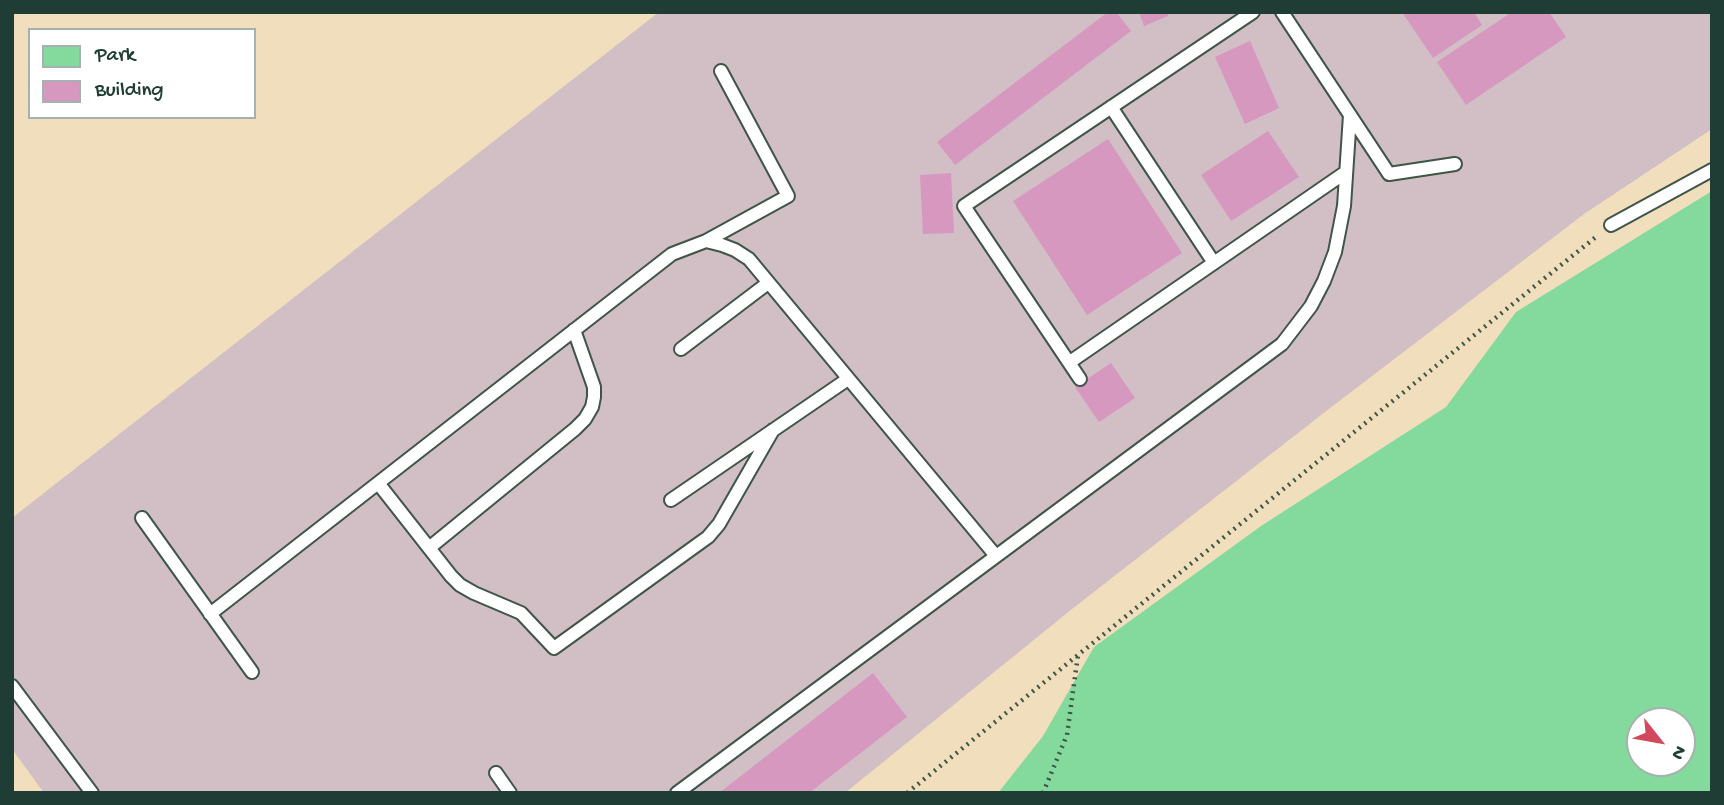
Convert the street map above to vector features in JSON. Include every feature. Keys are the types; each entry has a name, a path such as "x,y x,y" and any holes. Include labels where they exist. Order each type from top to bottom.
{"lane":[{"path":"1080,379 964,206 1253,12"},
{"path":"1282,12 1389,174 1455,164"},
{"path":"211,614 672,254 706,241 788,196 721,71"},
{"path":"1111,107 1214,263"},
{"path":"677,793 1282,344 1311,306 1335,252 1344,206 1350,115"},
{"path":"1611,225 1712,170"},
{"path":"1070,362 1346,172"},
{"path":"706,241 735,250 748,260 996,556"},
{"path":"681,349 768,283"},
{"path":"429,548 585,419 592,407 594,387 575,330"},
{"path":"671,500 848,379"},
{"path":"378,483 460,585 521,613 554,648 708,537 719,524 773,430"},
{"path":"142,518 253,672"},
{"path":"12,685 92,793"},
{"path":"496,773 510,793"}],"path":[{"path":"907,793 1611,225"},
{"path":"1043,793 1067,735 1079,654"}],"shaded area":[{"path":"659,12 1712,12 1712,129 1584,214 1325,412 1072,609 845,793 44,793 12,749 12,518"}],"green space":[{"path":"1712,191 1712,793 998,793 1043,736 1094,647 1261,526 1446,407 1516,312"}],"building":[{"path":"1108,12 1116,12 1131,31 955,165 937,142"},
{"path":"1139,12 1167,12 1168,16 1144,26"},
{"path":"1402,12 1474,12 1482,25 1433,58"},
{"path":"1512,12 1549,12 1566,37 1466,105 1437,62"},
{"path":"1250,41 1279,108 1245,124 1215,57"},
{"path":"1268,131 1299,177 1231,221 1201,175"},
{"path":"1108,139 1182,253 1087,315 1013,201"},
{"path":"951,173 954,233 923,234 920,175"},
{"path":"1111,363 1135,398 1099,422 1075,387"},
{"path":"873,673 907,717 809,793 719,793"}]}
